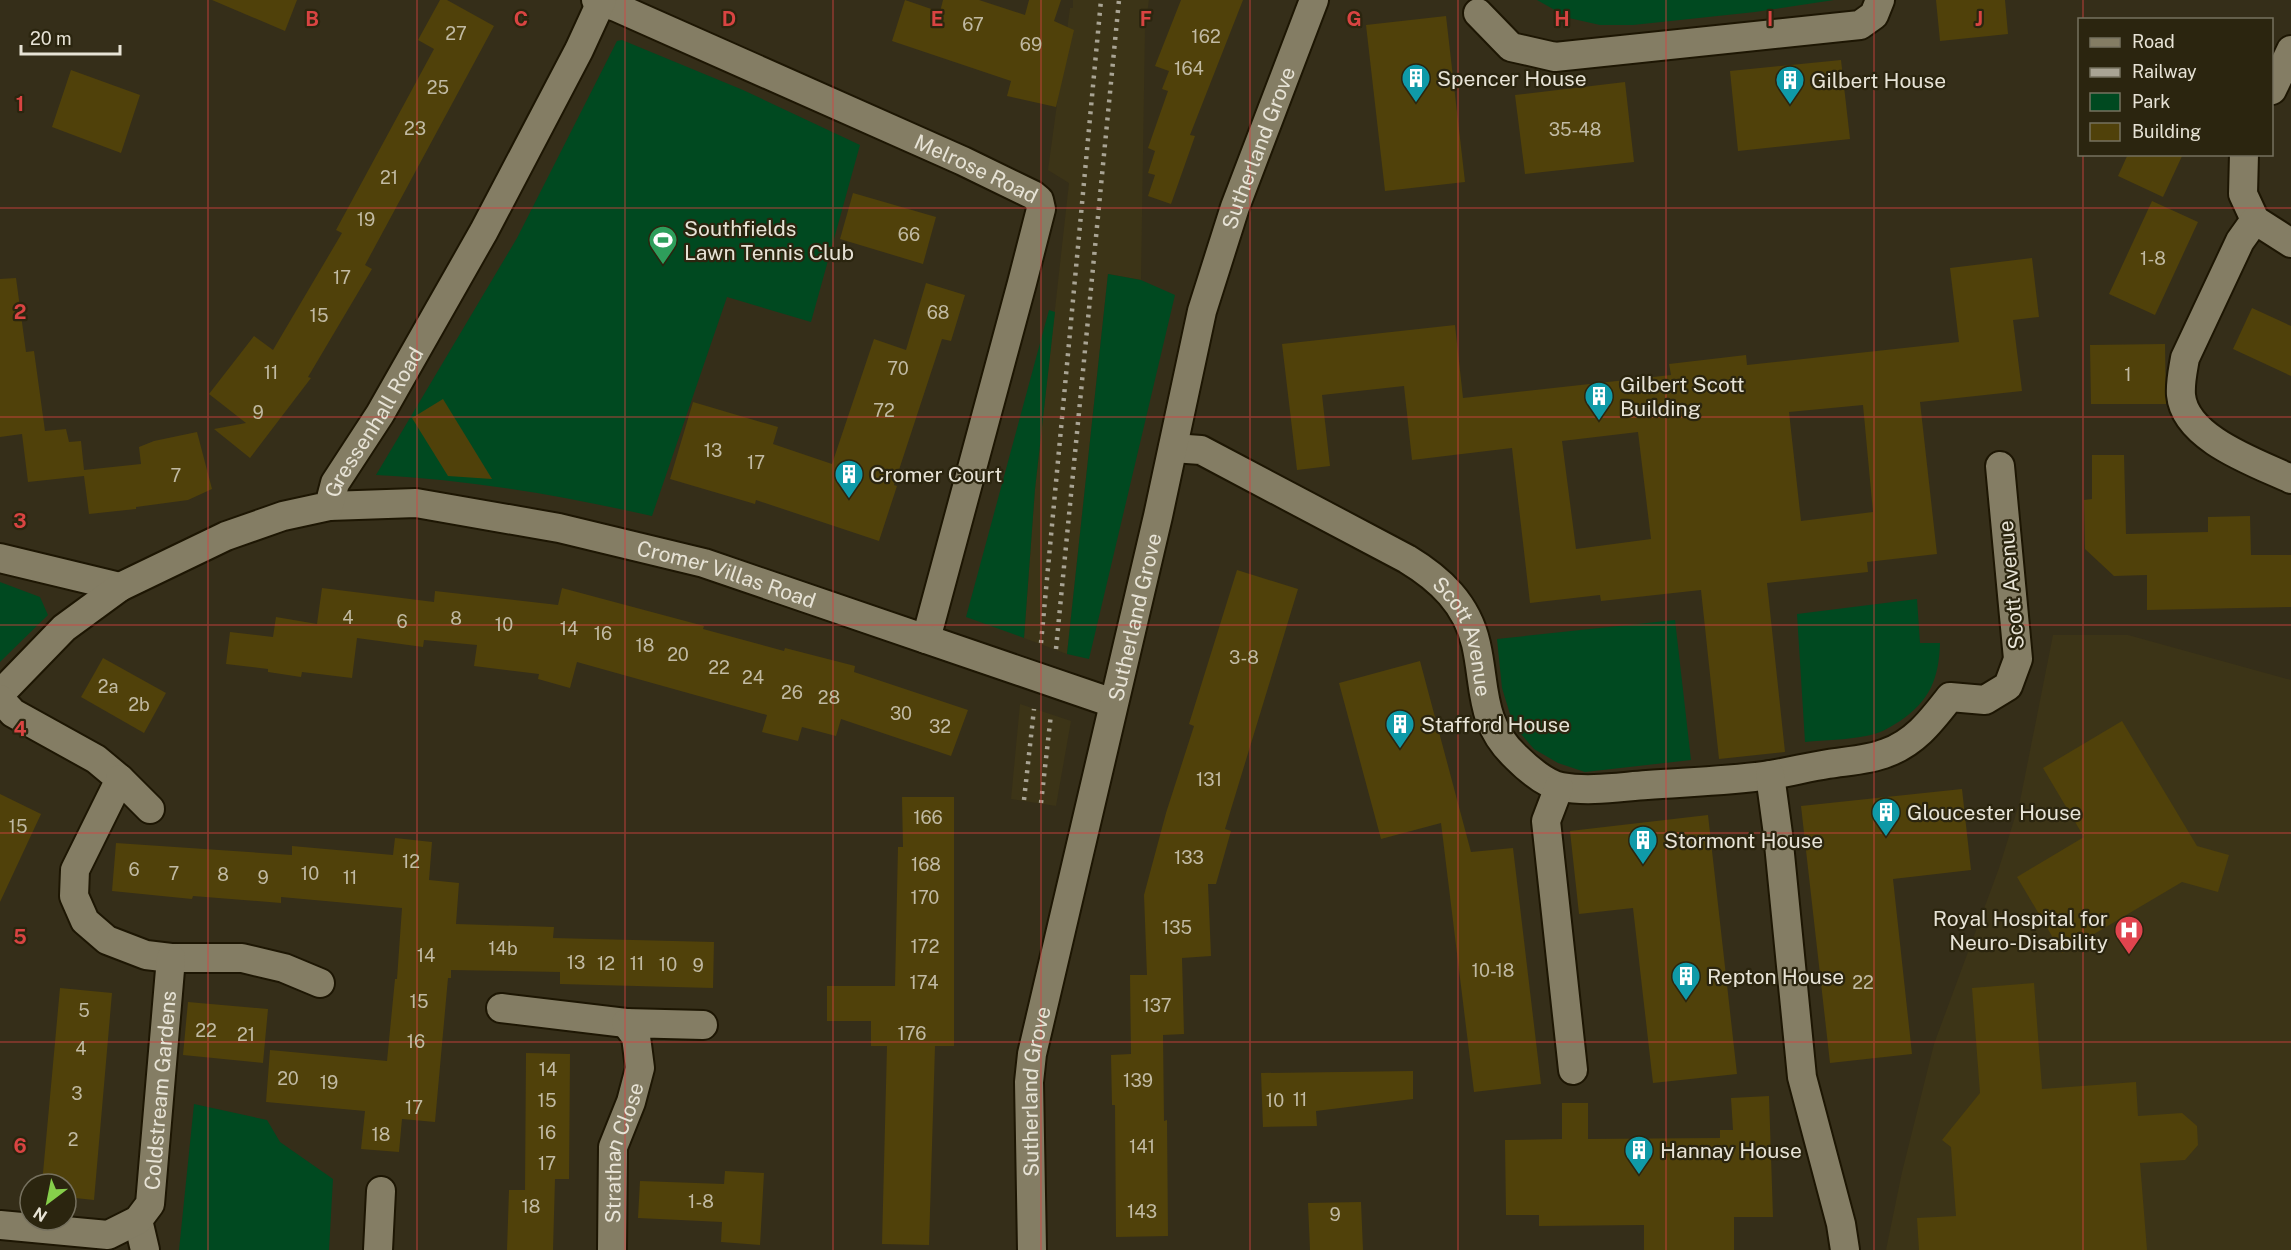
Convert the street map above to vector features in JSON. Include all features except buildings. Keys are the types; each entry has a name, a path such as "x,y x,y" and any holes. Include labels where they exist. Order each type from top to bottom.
{"street":[{"name":"Gressenhall Road","path":"0,694 64,628 120,587 226,536 283,516 329,506 335,483 380,414 484,231 579,50 600,0"},
{"name":"Melrose Road","path":"600,0 963,161 1039,200 1041,209 1022,284 926,639"},
{"name":"Sutherland Grove","path":"1032,1250 1029,1082 1032,1054 1173,448 1202,311 1235,207 1314,0"},
{"path":"1478,13 1510,47 1556,57 1860,25 1874,15 1880,0"},
{"path":"2273,86 2291,50"},
{"path":"2244,156 2243,194 2254,220 2291,243"},
{"path":"2254,220 2240,241 2185,358 2181,377 2181,398 2192,421 2211,440 2291,479"},
{"name":"Scott Avenue","path":"1173,448 1200,450 1407,559 1431,574 1454,596 1470,623 1476,644 1483,695 1495,731 1515,756 1539,776 1559,787 1599,788 1770,775 1886,753 1911,740 1929,724 1950,697 1985,700 2008,686 2018,659 2000,466"},
{"name":"Cromer Villas Road","path":"329,506 416,503 559,528 704,563 1113,703"},
{"path":"0,558 120,587"},
{"path":"0,699 13,713 96,759 150,809"},
{"path":"1770,775 1802,1077 1841,1224 1845,1250"},
{"path":"120,779 75,870 74,896 85,921 107,940 146,955 171,958 242,958 284,968 320,983"},
{"path":"1559,787 1545,821 1573,1070"},
{"name":"Coldstream Gardens","path":"0,1225 108,1235 138,1220 150,1204 171,958"},
{"path":"501,1008 626,1023 703,1025"},
{"name":"Strathan Close","path":"612,1250 613,1148 631,1102 640,1068 636,1037 626,1023"},
{"path":"378,1250 381,1191"},
{"name":"Coldstream Gardens","path":"138,1220 145,1250"}],"shaded area":[{"path":"1073,0 1149,0 1145,27 1141,280 1108,274 1067,654 1024,638 1035,489 1069,183 1048,170 1070,8 1073,8"},
{"name":"Royal Hospital for Neuro-Disability","path":"2053,635 2128,635 2291,680 2291,1250 1886,1250 1902,1172 1934,1044 1999,868 2020,801"},
{"path":"1020,704 1071,721 1056,806 1011,799"}],"green space":[{"path":"1537,0 1834,0 1755,12 1633,25 1600,25 1569,18"},
{"name":"Southfields Lawn Tennis Club","path":"622,40 743,90 860,145 811,322 727,297 652,516 583,501 515,490 376,475 517,238 617,41"},
{"path":"1108,274 1141,280 1175,295 1089,659 1067,654"},
{"path":"1049,310 1055,312 1035,489 1024,638 966,617"},
{"path":"0,582 40,597 48,615 0,662"},
{"path":"1917,599 1920,643 1940,643 1938,667 1926,697 1896,724 1880,732 1851,738 1805,742 1797,614"},
{"path":"1675,620 1691,760 1585,772 1558,763 1534,749 1520,733 1510,714 1502,688 1497,639"},
{"path":"194,1104 267,1120 280,1142 333,1179 329,1250 179,1250"}],"railway":[{"path":"1041,643 1101,0"},
{"path":"1056,649 1119,0"},
{"path":"1024,800 1034,709"},
{"path":"1041,803 1051,714"}],"place":[{"name":"Spencer House","path":"1416,104"},
{"name":"Gilbert House","path":"1790,106"},
{"name":"Southfields Lawn Tennis Club","path":"663,266"},
{"name":"Gilbert Scott Building","path":"1599,422"},
{"name":"Cromer Court","path":"849,500"},
{"name":"Stafford House","path":"1400,750"},
{"name":"Gloucester House","path":"1886,838"},
{"name":"Stormont House","path":"1643,866"},
{"name":"Royal Hospital for Neuro-Disability","path":"2129,956"},
{"name":"Repton House","path":"1686,1002"},
{"name":"Hannay House","path":"1639,1176"}]}
